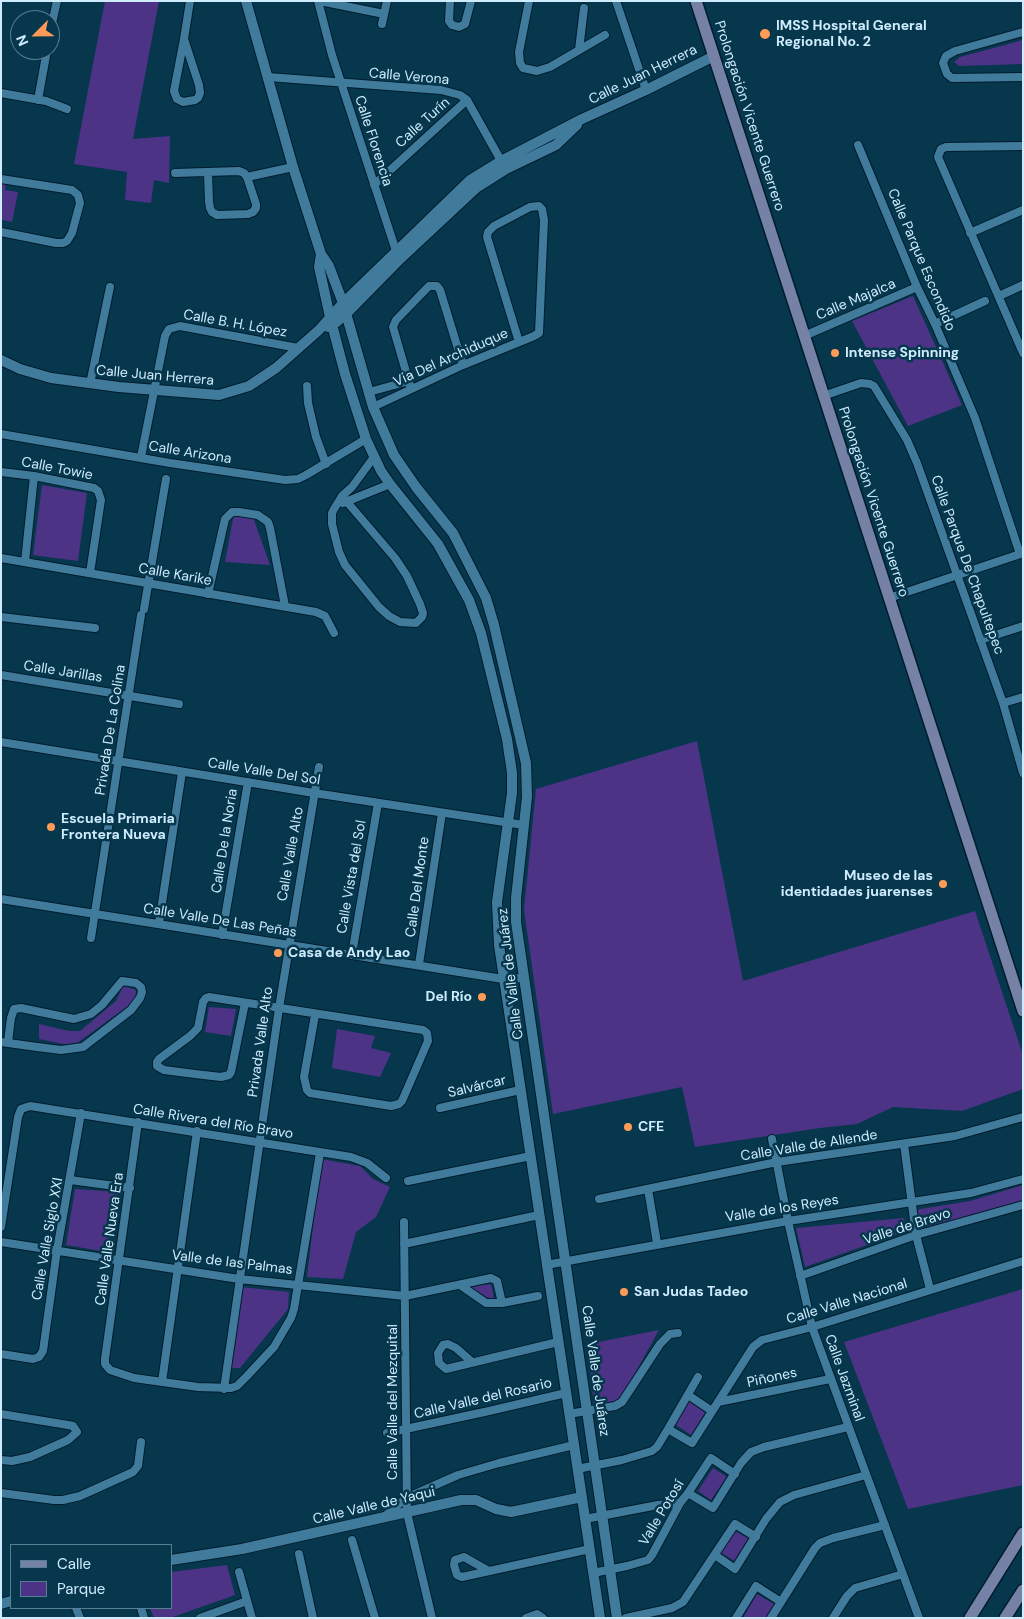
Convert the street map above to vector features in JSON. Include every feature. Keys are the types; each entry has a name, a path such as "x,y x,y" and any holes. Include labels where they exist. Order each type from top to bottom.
{"main road":[{"name":"Prolongación Vicente Guerrero","path":"696,1 1023,1011"},
{"path":"970,1618 1023,1533"},
{"path":"1005,1618 1023,1590"}],"street":[{"path":"184,39 200,85 200,93 195,100 183,102 177,99 174,91 190,1"},
{"path":"246,1 293,166 321,254"},
{"path":"319,1 384,14"},
{"name":"Calle Florencia","path":"319,1 342,83 398,255"},
{"path":"382,24 386,1"},
{"path":"450,1 448,21 452,25 459,27 465,24 471,1"},
{"path":"529,1 518,52 520,62 524,68 531,71 543,70 605,35"},
{"path":"616,1 646,90"},
{"path":"579,50 584,8"},
{"path":"1023,32 955,51 946,56 943,63 947,74 952,78 1023,77"},
{"name":"Calle Juan Herrera","path":"1,360 36,374 90,384 218,395 241,390 259,380 319,330 346,314 462,186 479,174 503,165 582,119 714,56"},
{"path":"38,100 45,60"},
{"name":"Calle Verona","path":"268,77 441,90 460,95 467,100"},
{"path":"1,93 38,100 67,109"},
{"path":"467,100 503,165"},
{"name":"Calle Turín","path":"374,185 467,100"},
{"name":"Calle Parque Escondido","path":"858,145 917,287 975,418 1021,554"},
{"path":"1023,146 952,147 941,149 938,153 939,161 1023,353"},
{"path":"247,177 293,166"},
{"path":"175,173 239,171 244,173 256,204 253,212 248,214 217,215 212,212 210,208 208,173"},
{"path":"1,179 72,190 78,195 80,203 72,234 63,243 1,232"},
{"name":"Via Del Archiduque","path":"374,407 463,365 519,342 539,333 544,220 542,209 535,205 494,226 488,232 487,240 519,342"},
{"path":"970,233 1023,210"},
{"name":"Calle Valle de Juárez","path":"321,254 329,266 346,314 368,392 386,439 404,472 453,534 491,610 528,771 516,906 517,931 617,1618"},
{"name":"Calle Valle de Juárez","path":"321,254 319,267 332,321 366,439 390,484 438,544 469,600 482,633 507,738 512,773 512,793 496,916 503,978 600,1618"},
{"name":"Calle Juan Herrera","path":"332,321 342,303 398,255"},
{"path":"412,389 393,327 396,320 428,288 434,285 440,290 463,365"},
{"path":"999,296 1023,285"},
{"path":"90,384 110,287"},
{"name":"Calle Majalca","path":"804,336 917,287"},
{"path":"935,324 985,301"},
{"name":"Calle B. H. López","path":"153,390 165,336 169,329 180,326 298,348"},
{"path":"338,344 353,340"},
{"name":"Via Del Archiduque","path":"368,392 409,381"},
{"name":"Calle Parque De Chapultepec","path":"823,396 861,383 874,386 912,451 1003,703 1023,773"},
{"path":"307,386 308,403 316,437 326,464"},
{"path":"141,458 153,390"},
{"name":"Calle Arizona","path":"1,434 286,480 298,479 366,439"},
{"path":"345,499 374,457"},
{"name":"Calle Towie","path":"1,472 34,476 94,488 98,491 101,500 90,572"},
{"path":"26,562 34,476"},
{"name":"Privada De La Colina","path":"91,938 128,696 166,478"},
{"path":"345,499 395,558 407,576 423,613 416,623 400,622 385,613 345,565 339,552 332,524 332,513 338,504 345,499 390,484"},
{"path":"208,594 225,519 232,512 239,512 258,515 268,522 285,606"},
{"path":"438,544 453,534"},
{"path":"889,598 1021,554"},
{"name":"Calle Karike","path":"1,558 149,582 321,614 328,620 334,633"},
{"path":"1,617 95,628"},
{"path":"980,640 1023,626"},
{"name":"Calle Jarillas","path":"1,675 179,704"},
{"path":"1003,703 1023,697"},
{"name":"Calle Valle Del Sol","path":"1,742 524,825"},
{"name":"Calle Valle Alto","path":"288,945 319,767"},
{"path":"512,773 528,771"},
{"path":"159,923 182,772"},
{"name":"Calle De la Noria","path":"222,935 248,782"},
{"name":"Calle Vista del Sol","path":"352,954 378,803"},
{"name":"Calle Del Monte","path":"419,964 442,813"},
{"name":"Calle Valle De Las Peñas","path":"1,899 503,978 524,978"},
{"name":"Privada Valle Alto","path":"259,1142 288,945"},
{"path":"122,981 136,983 141,987 140,998 131,1010 83,1047 61,1050 4,1042 14,1010 21,1008 74,1019 91,1014 102,1005 122,981"},
{"path":"245,1003 232,1072 229,1075 221,1077 160,1069 157,1062 159,1059 198,1028 203,1002 209,997 278,1008 315,1015 418,1029 427,1033 428,1040 399,1104 391,1106 310,1093 307,1090 304,1077 315,1015"},
{"name":"Salvárcar","path":"440,1108 520,1090"},
{"name":"Calle Rivera del Río Bravo","path":"1,1227 18,1117 22,1109 30,1106 197,1131 361,1160 375,1168 386,1178"},
{"name":"Calle Valle Siglo XXI","path":"1,1354 36,1359 40,1357 43,1351 57,1250 81,1113"},
{"name":"Calle Valle de Allende","path":"599,1199 777,1162 968,1133 1023,1117"},
{"name":"Calle Valle Nueva Era","path":"138,1122 105,1359 107,1367 114,1372 134,1378 162,1382"},
{"path":"526,1124 544,1122"},
{"path":"197,1131 162,1382 224,1389 237,1386 274,1347 291,1318 320,1153"},
{"name":"Calle Jazminal","path":"772,1139 812,1327 919,1618"},
{"path":"224,1389 259,1142"},
{"path":"904,1144 916,1235 930,1289"},
{"path":"408,1181 530,1156"},
{"name":"Valle de los Reyes","path":"546,1265 788,1220 970,1193 1023,1179"},
{"path":"70,1180 130,1188"},
{"path":"648,1189 657,1243"},
{"name":"Valle de Bravo","path":"800,1276 916,1235 1023,1205"},
{"path":"404,1244 539,1215"},
{"name":"Calle Valle del Mezquital","path":"404,1222 407,1513 432,1618"},
{"name":"Valle de las Palmas","path":"1,1242 239,1279 406,1296 494,1278 498,1284 502,1303"},
{"name":"Calle Valle Nacional","path":"668,1429 692,1443 757,1343 1023,1261"},
{"path":"460,1285 486,1303 502,1303 538,1296"},
{"path":"553,1308 571,1307"},
{"path":"569,1414 615,1406 622,1402 664,1338 670,1334 678,1333"},
{"path":"472,1362 558,1342"},
{"path":"560,1356 578,1353"},
{"path":"577,1469 652,1451 657,1447 698,1377"},
{"name":"Piñones","path":"718,1402 830,1379"},
{"name":"Calle Valle del Rosario","path":"387,1432 566,1393"},
{"path":"688,1395 712,1411"},
{"path":"1,1414 73,1426 77,1432 68,1440 30,1457 12,1461 1,1460"},
{"path":"688,1493 713,1508 746,1456 756,1450 848,1426"},
{"path":"1,1493 54,1500 80,1496 133,1472 138,1466 141,1442"},
{"path":"383,1518 406,1498 458,1475 574,1445"},
{"name":"Valle Potosí","path":"593,1572 628,1566 648,1560 680,1503 711,1458 734,1474"},
{"path":"715,1555 735,1569 776,1506 786,1498 866,1475"},
{"name":"Calle Valle de Yaqui","path":"172,1560 242,1550 470,1499 503,1512 511,1512 582,1497"},
{"path":"585,1519 658,1505 680,1503"},
{"path":"626,1618 672,1608 683,1602 735,1524 756,1537"},
{"path":"771,1618 810,1553 820,1543 885,1525"},
{"path":"352,1540 375,1618"},
{"path":"487,1570 590,1549"},
{"path":"299,1554 313,1618"},
{"path":"240,1572 252,1618"},
{"path":"833,1618 846,1596 855,1588 903,1574"},
{"path":"736,1618 756,1586 781,1602"},
{"path":"200,1618 247,1600"},
{"path":"526,1618 537,1614 543,1618"}],"green space":[{"path":"105,1 159,1 133,139 170,136 169,183 154,180 151,203 125,200 127,172 74,164"},
{"path":"1023,40 1023,64 959,66 954,62 960,57"},
{"path":"1,183 6,184 5,190 18,192 12,222 2,220 2,226"},
{"path":"913,296 962,405 908,426 852,321"},
{"path":"42,485 87,493 78,561 33,555"},
{"path":"234,514 253,517 270,565 225,562"},
{"path":"697,741 743,981 975,911 1023,1055 1023,1089 962,1111 893,1107 857,1124 695,1147 682,1087 553,1114 524,910 536,789"},
{"path":"123,986 136,990 135,1001 73,1046 39,1039 39,1024 69,1031 80,1031 116,1001"},
{"path":"209,1007 236,1009 231,1036 205,1032"},
{"path":"337,1029 375,1036 371,1048 391,1053 380,1077 332,1068"},
{"path":"321,1159 360,1166 373,1179 390,1187 376,1217 356,1232 343,1279 307,1277"},
{"path":"1023,1185 1023,1203 920,1232 915,1210 970,1201"},
{"path":"75,1189 118,1192 107,1252 66,1245"},
{"path":"904,1218 906,1231 805,1267 796,1228"},
{"path":"491,1284 494,1299 490,1299 470,1287"},
{"path":"241,1287 289,1292 288,1309 240,1368 231,1368"},
{"path":"1023,1289 1023,1485 908,1509 844,1342"},
{"path":"659,1330 619,1402 594,1408 588,1344"},
{"path":"689,1399 706,1411 691,1435 673,1423"},
{"path":"713,1468 727,1477 711,1500 698,1491"},
{"path":"733,1530 749,1539 736,1562 720,1552"},
{"path":"227,1565 235,1595 170,1618 154,1618 150,1609 172,1609 172,1572"},
{"path":"757,1594 774,1604 765,1618 743,1618"}],"place":[{"name":"IMSS Hospital General Regional No. 2","path":"765,34"},
{"name":"Intense Spinning","path":"835,353"},
{"name":"Escuela Primaria Frontera Nueva","path":"51,827"},
{"name":"Museo de las identidades juarenses","path":"943,884"},
{"name":"Casa de Andy Lao","path":"278,953"},
{"name":"Del Río","path":"482,997"},
{"name":"CFE","path":"628,1127"},
{"name":"San Judas Tadeo","path":"624,1292"}]}
